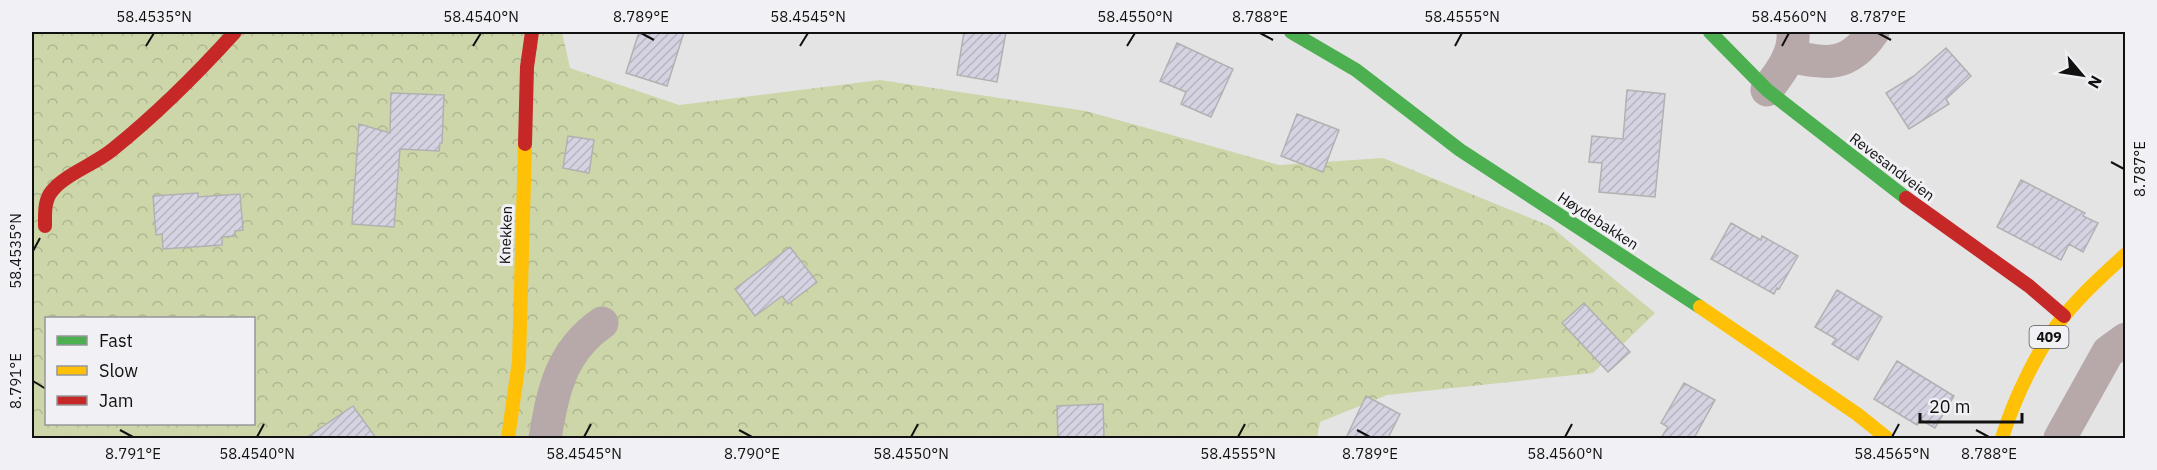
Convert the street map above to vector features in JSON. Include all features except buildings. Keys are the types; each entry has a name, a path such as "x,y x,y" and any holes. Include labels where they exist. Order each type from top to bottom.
{"main road":[{"path":"45,226 45,208 51,191 73,173 100,159 199,72 235,32"},
{"name":"Knekken","path":"508,438 519,361 527,67 532,32"},
{"name":"Høydebakken","path":"1291,32 1356,70 1460,150 1698,305 1857,414 1887,438"},
{"name":"Revesandveien","path":"1710,32 1767,90 1886,184 2029,286 2064,316"},
{"name":"409","path":"2002,438 2007,422 2042,347 2064,316 2093,284 2126,254"}],"street":[{"path":"1767,90 1781,71 1791,44 1827,62 1849,58 1873,32"},
{"path":"545,438 551,400 561,372 586,334 602,323"},
{"path":"2060,438 2108,352 2126,339"}],"green space":[{"path":"32,32 562,32 570,68 679,105 880,80 1086,111 1279,165 1383,158 1550,226 1655,313 1593,373 1387,395 1320,422 1317,438 32,438"}],"traffic: fast":[{"path":"1291,32 1356,70 1460,150 1700,307"},
{"path":"1710,32 1767,90 1906,198"}],"traffic: slow":[{"path":"508,438 519,361 525,144"},
{"path":"2002,438 2028,374 2054,329 2079,299 2126,254"},
{"path":"1700,307 1857,414 1887,438"}],"traffic: jam":[{"path":"45,226 48,199 57,185 105,155 129,136 176,93 235,32"},
{"path":"525,144 527,67 532,32"},
{"path":"1906,198 2029,286 2064,316"}]}
